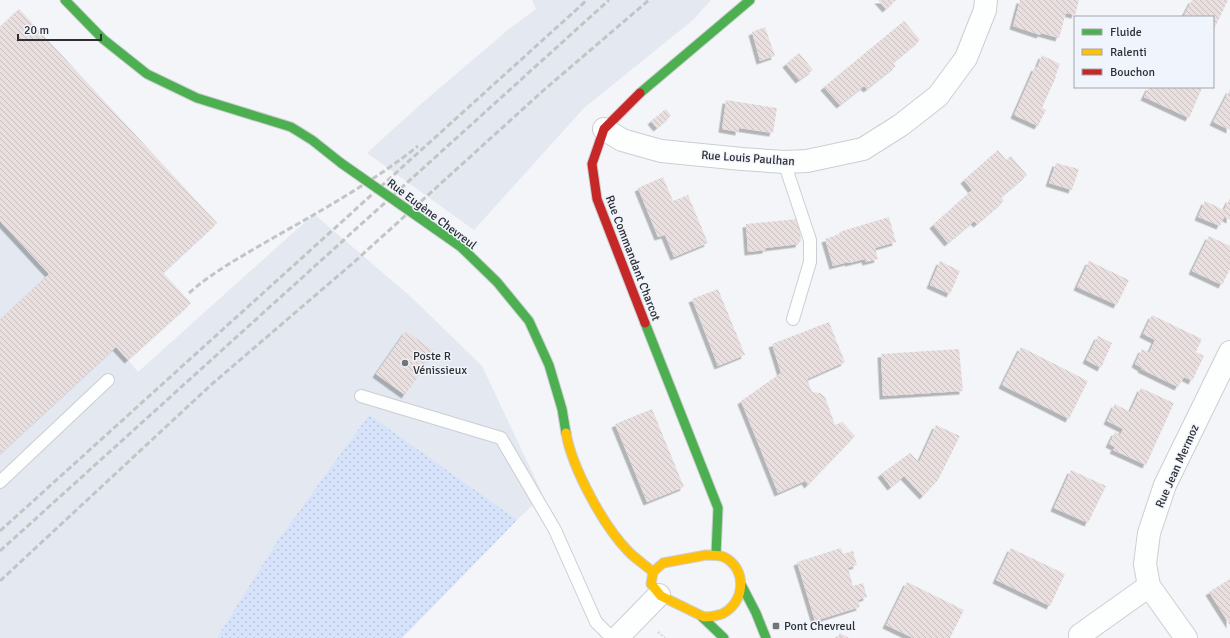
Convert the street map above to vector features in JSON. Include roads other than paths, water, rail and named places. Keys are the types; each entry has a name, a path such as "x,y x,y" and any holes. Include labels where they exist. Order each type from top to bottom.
{"street":[{"name":"Rue Eugène Chevreul","path":"65,0 103,39 147,74 197,98 291,127 312,140 461,248 497,282 529,321 549,365 562,409 567,439 576,466 593,501 612,531 629,552 653,572"},
{"name":"Rue Commandant Charcot","path":"716,555 718,508 597,199 592,164 604,129 637,95 750,0"},
{"name":"Rue Louis Paulhan","path":"604,129 622,140 661,151 784,162 807,161 863,149 901,125 938,96 966,58 984,10 986,0"},
{"name":"Rue Jean Mermoz","path":"1186,638 1149,586 1145,564 1149,533 1166,485 1230,352"},
{"path":"724,638 702,617 659,595 651,584 653,572 663,562 706,555 716,555 725,558 735,566 741,578 742,586 756,612 766,638"},
{"path":"702,617 718,616 727,612 735,605 742,586"},
{"path":"1080,635 1149,586"},
{"path":"617,638 659,595"}],"lane":[{"path":"784,162 810,240 810,262 793,318"},
{"path":"0,482 108,380"},
{"path":"361,396 501,438 555,530 596,622 612,638"}],"railway":[{"path":"0,531 587,0"},
{"path":"0,551 609,0"},
{"path":"0,581 212,384 353,263 545,89 649,0"},
{"path":"189,293 230,264 365,184 418,146"}],"place":[{"name":"Poste R Vénissieux","path":"405,363"},
{"name":"Pont Chevreul","path":"776,626"}]}
